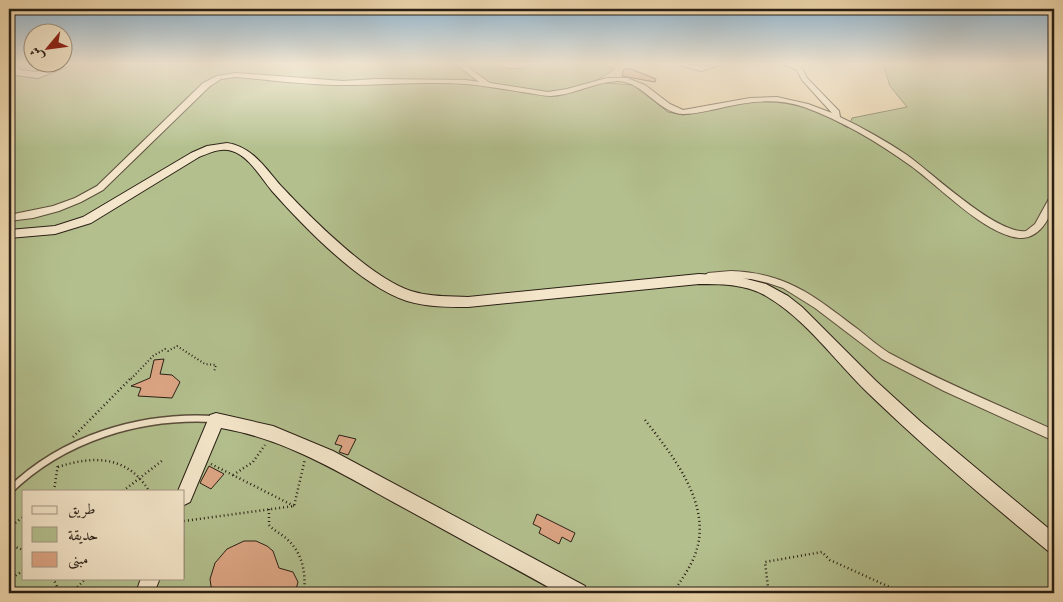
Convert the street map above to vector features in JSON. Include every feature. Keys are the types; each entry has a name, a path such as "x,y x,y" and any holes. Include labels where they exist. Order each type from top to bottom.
{"street":[{"path":"9,218 33,216 57,210 80,200 100,188 199,92"},
{"path":"543,92 556,94 563,92"},
{"path":"650,92 670,109 683,112 767,97 804,104 836,118 914,164 969,207 1012,233 1021,235 1034,231 1054,197"},
{"path":"816,92 836,113 836,118"},
{"path":"9,234 55,230 87,220 195,155 212,148 228,146 245,154 299,212 366,273 386,286 410,296 443,302 468,302 699,279 732,273 769,279 799,291 884,355 936,382 1054,436"},
{"path":"699,279 744,282 763,288 783,300 809,323 888,402 993,495 1054,545"},
{"path":"185,493 216,420 248,425 308,447 447,520 578,593"},
{"path":"145,593 150,580"}],"lane":[{"path":"9,491 37,466 59,452 92,438 149,422 188,417 216,420"}],"path":[{"path":"59,452 153,356 165,349 168,351 177,346 205,364 216,365 214,372"},
{"path":"645,420 682,471 694,499 699,525 697,550 673,593"},
{"path":"233,474 254,462 259,456 266,442 264,430"},
{"path":"294,506 308,447"},
{"path":"199,458 294,506"},
{"path":"54,490 58,467 75,462 99,460 126,466 141,477 148,490"},
{"path":"124,490 164,460"},
{"path":"185,521 294,506"},
{"path":"269,509 267,517 269,526 287,540 304,566 306,577 304,593"},
{"path":"9,528 22,518"},
{"path":"9,545 22,549"},
{"path":"766,593 768,587 765,562 822,552 830,560 894,589 895,593"},
{"path":"9,580 22,571"},
{"path":"54,580 60,593"},
{"path":"72,593 84,580"}],"green space":[{"path":"9,92 642,92 668,112 683,115 766,99 785,101 821,112 848,128 852,118 907,107 895,92 1054,92 1054,593 9,593"}],"building":[{"path":"164,359 160,374 172,375 180,382 172,398 138,396 141,388 131,386 150,378 154,360"},
{"path":"339,435 356,439 348,455 339,452 342,446 335,444"},
{"path":"209,466 224,474 211,489 200,483"},
{"path":"537,514 575,533 571,542 562,537 559,544 539,533 541,528 533,524"},
{"path":"244,541 256,541 273,551 279,568 293,572 298,582 295,593 212,593 210,579 215,563 227,549"}]}
